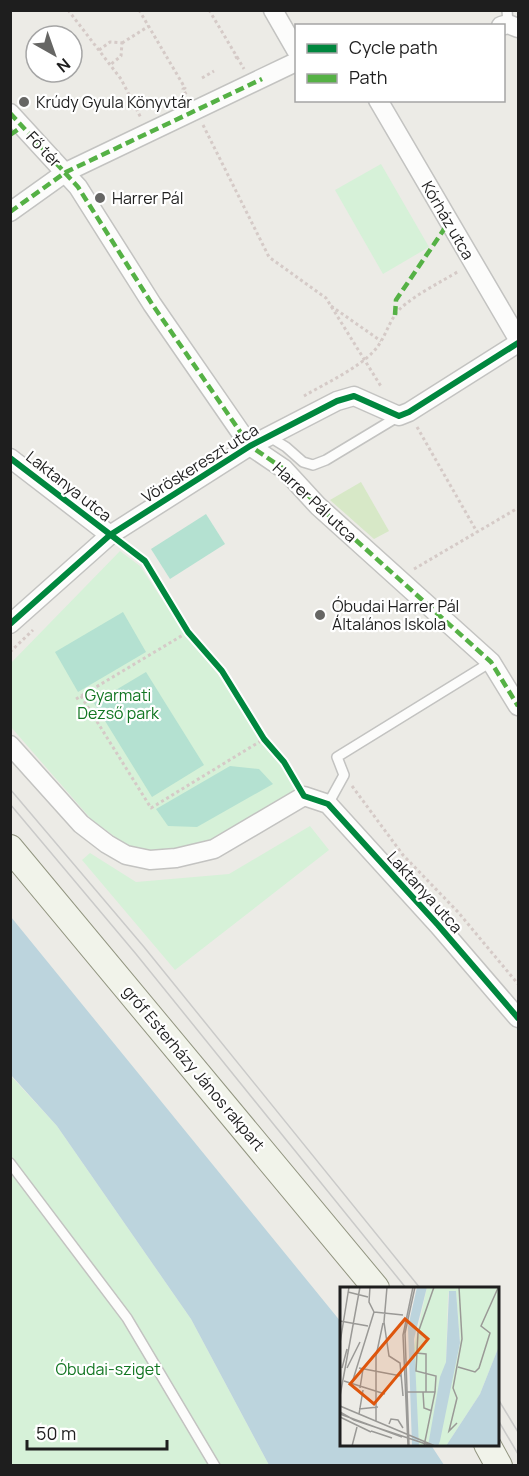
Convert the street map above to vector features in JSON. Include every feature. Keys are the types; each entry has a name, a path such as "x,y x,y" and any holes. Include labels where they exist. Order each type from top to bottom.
{"main road":[{"name":"gróf Esterházy János rakpart","path":"10,848 375,1287"},
{"path":"488,1446 499,1466"}],"street":[{"path":"273,10 295,47"},
{"path":"66,172 295,63"},
{"name":"Kórház utca","path":"379,102 519,341"},
{"name":"Fő tér","path":"15,125 66,172 78,187"},
{"name":"Fő tér","path":"10,212 66,172"},
{"name":"Harrer Pál utca","path":"78,187 152,304 250,446 284,469 318,506 491,662 519,706"},
{"path":"404,414 519,341"},
{"name":"Vöröskereszt utca","path":"10,624 110,535 268,436 337,401 354,396 404,414"},
{"name":"Laktanya utca","path":"10,458 110,535"},
{"path":"10,745 81,824 126,855 150,860 176,858 214,849 304,796 328,804"},
{"name":"Laktanya utca","path":"328,804 519,1018"}],"lane":[{"path":"268,436 286,447 303,462 313,465 326,460 404,414"},
{"path":"328,804 344,775 338,758 491,662"},
{"path":"10,1163 127,1318 215,1466"}],"path":[{"path":"68,10 121,79 141,118"},
{"path":"139,10 187,89 183,90 196,111 269,257 326,298 364,359 375,350 395,315 403,306 444,280"},
{"path":"209,10 235,58 243,67"},
{"path":"99,50 110,42 122,43 148,26"},
{"path":"110,65 121,56 122,43"},
{"path":"202,78 213,71"},
{"path":"330,305 381,341"},
{"path":"404,414 477,532"},
{"path":"398,578 519,508"},
{"path":"182,622 195,640"},
{"path":"76,699 188,632"},
{"path":"81,696 151,808 264,739"},
{"path":"258,729 270,747"},
{"path":"344,775 403,855 458,912 519,984"}],"green space":[{"path":"381,164 429,247 383,274 335,190"},
{"path":"361,482 389,531 374,539 330,500"},
{"path":"206,514 225,544 170,579 151,549"},
{"name":"Gyarmati Dezső park","path":"120,551 140,566 185,634 220,677 254,731 282,765 298,793 212,841 175,850 147,851 126,845 91,819 11,727 10,664"},
{"path":"123,612 146,652 78,692 55,652"},
{"path":"146,672 204,765 152,797 94,703"},
{"path":"230,766 259,769 273,784 197,827 168,826 156,809"},
{"path":"310,826 329,850 175,970 82,860 90,853 136,882 229,874"},
{"name":"Óbudai-sziget","path":"10,1075 57,1126 191,1319 269,1465 11,1465"}],"water":[{"path":"11,917 340,1321 340,1446 432,1446 444,1465 269,1465 191,1319 57,1126 11,1075"}],"tram line":[{"path":"10,789 144,947 419,1287"},
{"path":"10,804 136,954 405,1287"},
{"path":"499,1401 518,1432"},
{"path":"499,1422 518,1454"}],"marked path":[{"path":"10,212 66,172 262,79"},
{"path":"10,113 78,187 152,304 250,446 284,469 318,506 491,662 518,706"},
{"path":"10,135 23,126"},
{"path":"395,315 396,300 449,222"}],"cycle path":[{"path":"10,624 110,535 250,446 337,401 354,396 399,416 409,412 518,343"},
{"path":"10,458 145,561 188,632 222,671 264,739 284,762 304,796 328,804 438,925 518,1018"}],"place":[{"name":"Krúdy Gyula Könyvtár","path":"24,102"},
{"name":"Harrer Pál","path":"100,198"},
{"name":"Óbudai Harrer Pál Általános Iskola","path":"320,615"}]}
